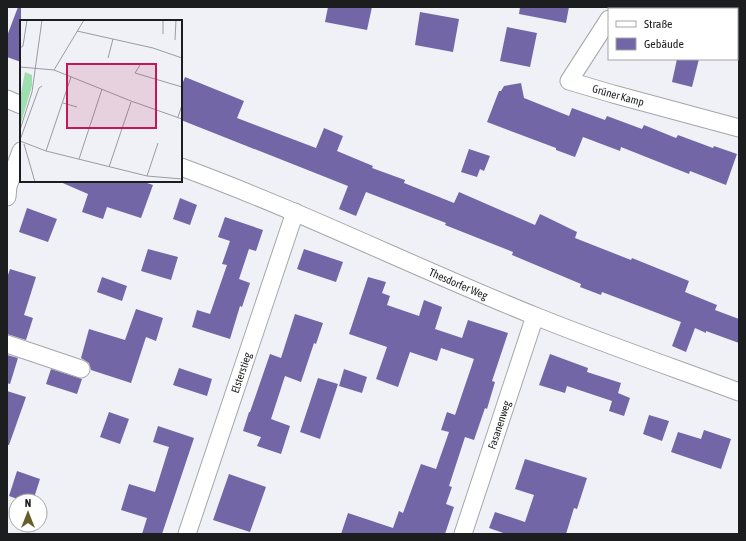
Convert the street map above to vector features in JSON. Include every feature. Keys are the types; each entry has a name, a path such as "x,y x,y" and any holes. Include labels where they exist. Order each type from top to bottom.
{"street":[{"name":"Grüner Kamp","path":"608,20 569,81 739,128"},
{"path":"7,99 20,105"},
{"path":"7,197 8,186 20,154"},
{"name":"Thesdorfer Weg","path":"182,167 295,212 535,316 739,392"},
{"name":"Elsterstieg","path":"188,534 295,212"},
{"name":"Fasanenweg","path":"463,534 535,316"},
{"path":"7,344 81,369"}],"building":[{"path":"18,7 21,7 20,62 7,57 7,36"},
{"path":"328,7 372,7 367,30 325,22"},
{"path":"520,7 569,7 566,23 519,14"},
{"path":"420,12 459,19 453,52 415,45"},
{"path":"507,27 537,33 530,67 500,61"},
{"path":"677,60 699,60 692,87 672,82"},
{"path":"185,77 244,101 237,118 316,148 324,128 343,136 337,151 373,166 372,168 405,180 404,183 454,203 459,192 535,225 540,214 577,232 575,238 631,260 632,258 689,281 685,292 717,305 715,310 739,319 739,343 695,328 686,352 672,346 681,322 602,292 601,295 580,287 581,284 512,255 513,252 445,225 446,223 366,192 356,216 339,209 348,186 182,120 182,84"},
{"path":"521,83 524,98 569,116 572,108 605,120 607,116 642,129 644,125 676,138 678,135 713,148 714,146 737,154 726,185 690,171 689,174 621,147 620,151 583,137 575,157 556,150 556,148 487,122 499,91 501,91 504,86"},
{"path":"469,149 490,156 484,171 480,169 477,177 461,172"},
{"path":"60,182 144,182 153,185 141,218 107,207 103,219 82,212 88,194"},
{"path":"180,198 197,205 190,225 173,219"},
{"path":"27,208 57,219 48,242 19,232"},
{"path":"225,217 263,230 256,251 249,249 239,279 250,283 242,307 240,306 230,339 192,327 197,310 210,314 227,265 222,264 230,241 218,237"},
{"path":"148,249 178,257 171,280 141,271"},
{"path":"304,249 343,262 336,282 297,269"},
{"path":"10,269 36,277 24,315 33,318 26,340 7,334 7,278"},
{"path":"102,277 127,286 122,301 97,292"},
{"path":"368,277 386,282 382,293 390,296 387,305 419,316 424,300 442,307 435,329 462,338 468,320 508,333 492,381 495,382 487,409 485,408 474,440 465,437 449,486 452,487 446,504 454,507 445,534 341,534 348,513 393,528 399,511 403,513 421,464 436,469 449,432 441,430 447,412 455,415 474,359 441,348 437,361 410,352 398,387 376,379 387,347 349,334"},
{"path":"136,309 163,318 156,341 146,337 131,383 91,370 89,363 81,358 89,329 125,340"},
{"path":"295,314 323,323 316,344 314,343 301,382 285,376 271,419 290,426 281,454 257,446 261,437 243,431 270,354 281,358"},
{"path":"550,354 588,368 587,372 621,383 618,393 630,398 624,416 609,411 612,401 567,386 565,393 539,385"},
{"path":"7,355 18,358 10,384 7,383"},
{"path":"179,368 212,379 207,396 173,385"},
{"path":"51,369 82,379 77,394 46,384"},
{"path":"344,369 367,377 362,393 339,386"},
{"path":"318,378 338,384 320,439 300,432"},
{"path":"7,391 26,397 9,445 7,445"},
{"path":"109,412 129,419 120,444 100,437"},
{"path":"649,415 669,421 662,441 643,434"},
{"path":"158,426 194,438 162,534 142,534 147,518 121,510 129,484 155,492 169,447 153,442"},
{"path":"704,430 731,439 721,469 671,452 678,432 701,439"},
{"path":"525,459 587,478 577,509 574,508 566,534 506,534 489,528 495,512 525,522 534,495 515,489"},
{"path":"17,471 40,479 36,493 10,493"},
{"path":"229,474 266,487 250,532 213,520"}]}
